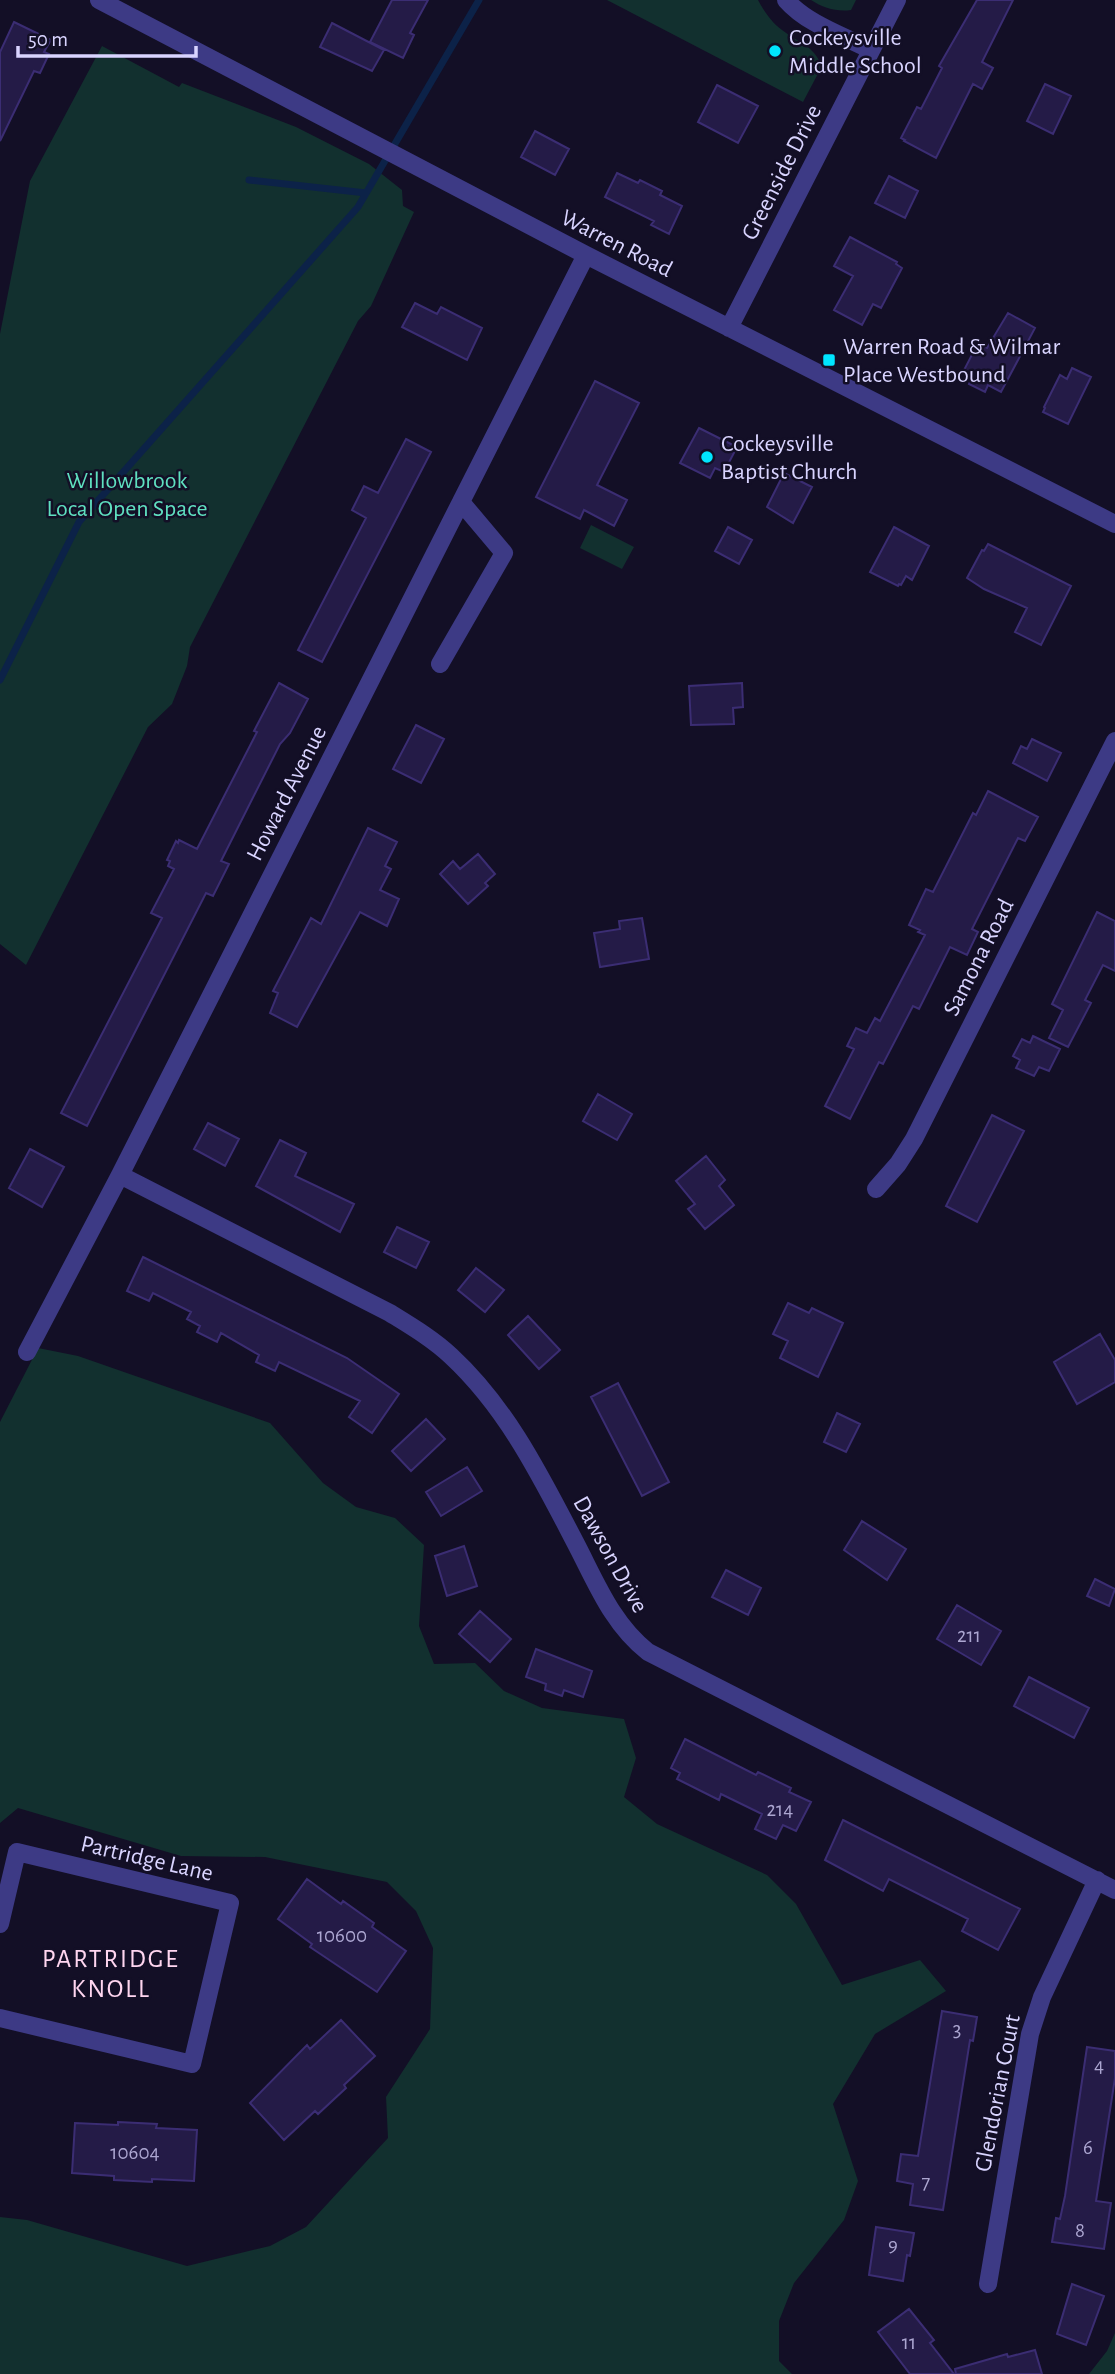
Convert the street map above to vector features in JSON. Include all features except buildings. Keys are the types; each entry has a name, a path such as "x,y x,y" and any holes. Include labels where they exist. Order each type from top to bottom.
{"street":[{"name":"Warren Road","path":"99,0 586,255 1115,524"},
{"path":"786,0 812,20 871,50"},
{"name":"Greenside Drive","path":"729,328 897,0"},
{"name":"Howard Avenue","path":"27,1352 120,1175 586,255"},
{"path":"440,664 504,553 461,502"},
{"name":"Samona Road","path":"876,1189 898,1164 914,1139 1115,741"},
{"name":"Dawson Drive","path":"120,1175 390,1313 450,1355 484,1391 511,1426 611,1612 631,1638 648,1652 1115,1889"},
{"name":"Partridge Lane","path":"0,1924 17,1852 230,1903 192,2064 0,2018"},
{"name":"Glendorian Court","path":"988,2284 1030,2034 1042,1997 1097,1880"}],"green space":[{"name":"Cockeysville Middle School","path":"607,0 758,0 774,23 810,49 822,66 803,102"},
{"path":"811,0 856,0 851,10 846,10 830,9"},
{"name":"Willowbrook Local Open Space","path":"102,46 179,87 182,83 296,127 369,164 402,190 403,206 414,212 371,306 358,321 190,647 187,666 172,704 148,727 26,965 0,944 0,334 30,181"},
{"path":"591,525 634,547 622,569 580,548"},
{"path":"38,1348 78,1356 270,1423 323,1483 356,1507 395,1518 424,1545 419,1626 434,1664 475,1663 504,1691 542,1708 624,1719 636,1758 624,1797 657,1824 767,1875 796,1904 842,1985 920,1960 946,1991 875,2034 833,2104 858,2181 844,2220 794,2283 779,2321 779,2361 792,2374 0,2374 0,2217 27,2220 187,2266 270,2246 306,2227 388,2138 386,2097 430,2029 433,1948 416,1911 387,1882 265,1857 181,1856 18,1808 0,1823 0,1422"},
{"path":"1115,2333 1115,2374 1089,2374 1107,2351"}],"waterway":[{"path":"0,680 79,522 358,207 479,0"},
{"path":"249,180 366,193"}],"place":[{"name":"Cockeysville Middle School","path":"775,51"},
{"name":"Warren Road & Wilmar Place Westbound","path":"829,360"},
{"name":"Cockeysville Baptist Church","path":"707,457"}],"district":[{"name":"PARTRIDGE KNOLL","path":"111,1973"}]}
